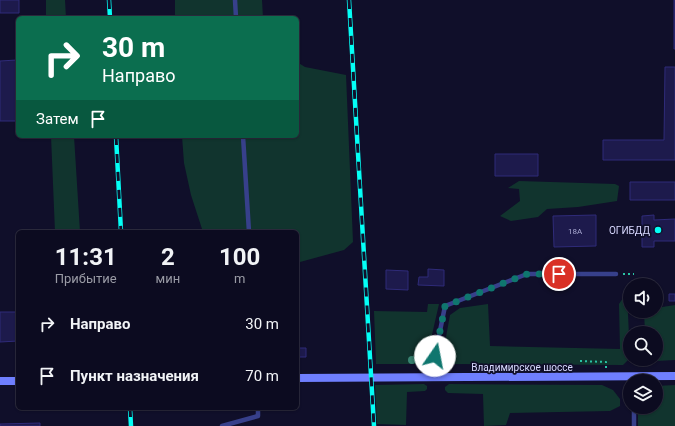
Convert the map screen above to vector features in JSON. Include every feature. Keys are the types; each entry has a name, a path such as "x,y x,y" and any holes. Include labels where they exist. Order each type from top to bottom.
{"main road":[{"name":"Владимирское шоссе","path":"299,378 606,376 623,377"},
{"name":"Владимирское шоссе","path":"663,377 675,376"},
{"path":"0,381 16,381"}],"lane":[{"path":"235,0 236,16"},
{"path":"243,138 249,230"},
{"path":"434,377 435,356 445,306 527,274 616,274"},
{"path":"222,426 258,416 258,410"},
{"path":"634,414 634,426"}],"path":[{"path":"616,274 634,274"},
{"path":"580,361 606,362 606,376"}],"green space":[{"path":"46,0 65,0 66,16 46,16"},
{"path":"175,0 262,0 263,16 175,16"},
{"path":"299,63 305,67 346,75 353,242 344,250 300,262 299,265 299,230 202,230 191,195 184,163 182,138 299,138"},
{"path":"51,138 74,138 80,230 55,230"},
{"path":"519,181 615,184 619,186 617,201 578,207 547,209 538,217 511,221 500,216 520,201 519,189 508,188"},
{"path":"623,298 623,318 628,318 629,326 623,326 623,365 445,364 442,359 450,315 460,308 488,304 490,346 620,349 619,304"},
{"path":"428,304 439,304 426,361 423,364 376,364 374,311 427,312"},
{"path":"675,305 675,360 663,361 663,326 645,326 644,318 663,318 663,307"},
{"path":"424,384 427,386 425,391 407,392 406,425 377,424 375,385"},
{"path":"449,384 602,385 613,390 620,399 620,406 610,411 510,413 506,425 484,426 483,394 448,393 445,390 445,387"},
{"path":"675,385 675,426 638,426 638,414 663,414 663,386"}],"building":[{"path":"0,0 19,0 19,13 0,13"},
{"path":"675,0 675,49 674,49"},
{"path":"16,60 16,121 0,121 0,61"},
{"path":"665,67 675,67 675,160 603,160 603,140 664,140"},
{"path":"495,154 538,154 538,176 495,176"},
{"path":"630,182 675,182 675,200 630,200"},
{"path":"596,215 596,246 554,247 553,216"},
{"name":"ОГИБДД","path":"654,215 654,220 675,219 675,241 654,241 654,247 642,247 642,216"},
{"path":"428,269 444,270 444,286 418,285 419,277 428,277"},
{"path":"386,270 408,271 408,290 386,289"},
{"path":"669,294 675,294 675,301 669,301"},
{"path":"0,312 16,312 16,341 0,342"},
{"path":"299,348 306,348 306,357 299,357"},
{"path":"40,423 40,426 0,426 0,424"}],"railway":[{"path":"109,0 110,16"},
{"path":"349,0 374,426"},
{"path":"116,138 121,230"},
{"path":"130,410 131,426"}],"place":[{"name":"ОГИБДД","path":"658,230"}],"route":[{"path":"435,356 445,306 527,274 559,274"}]}
